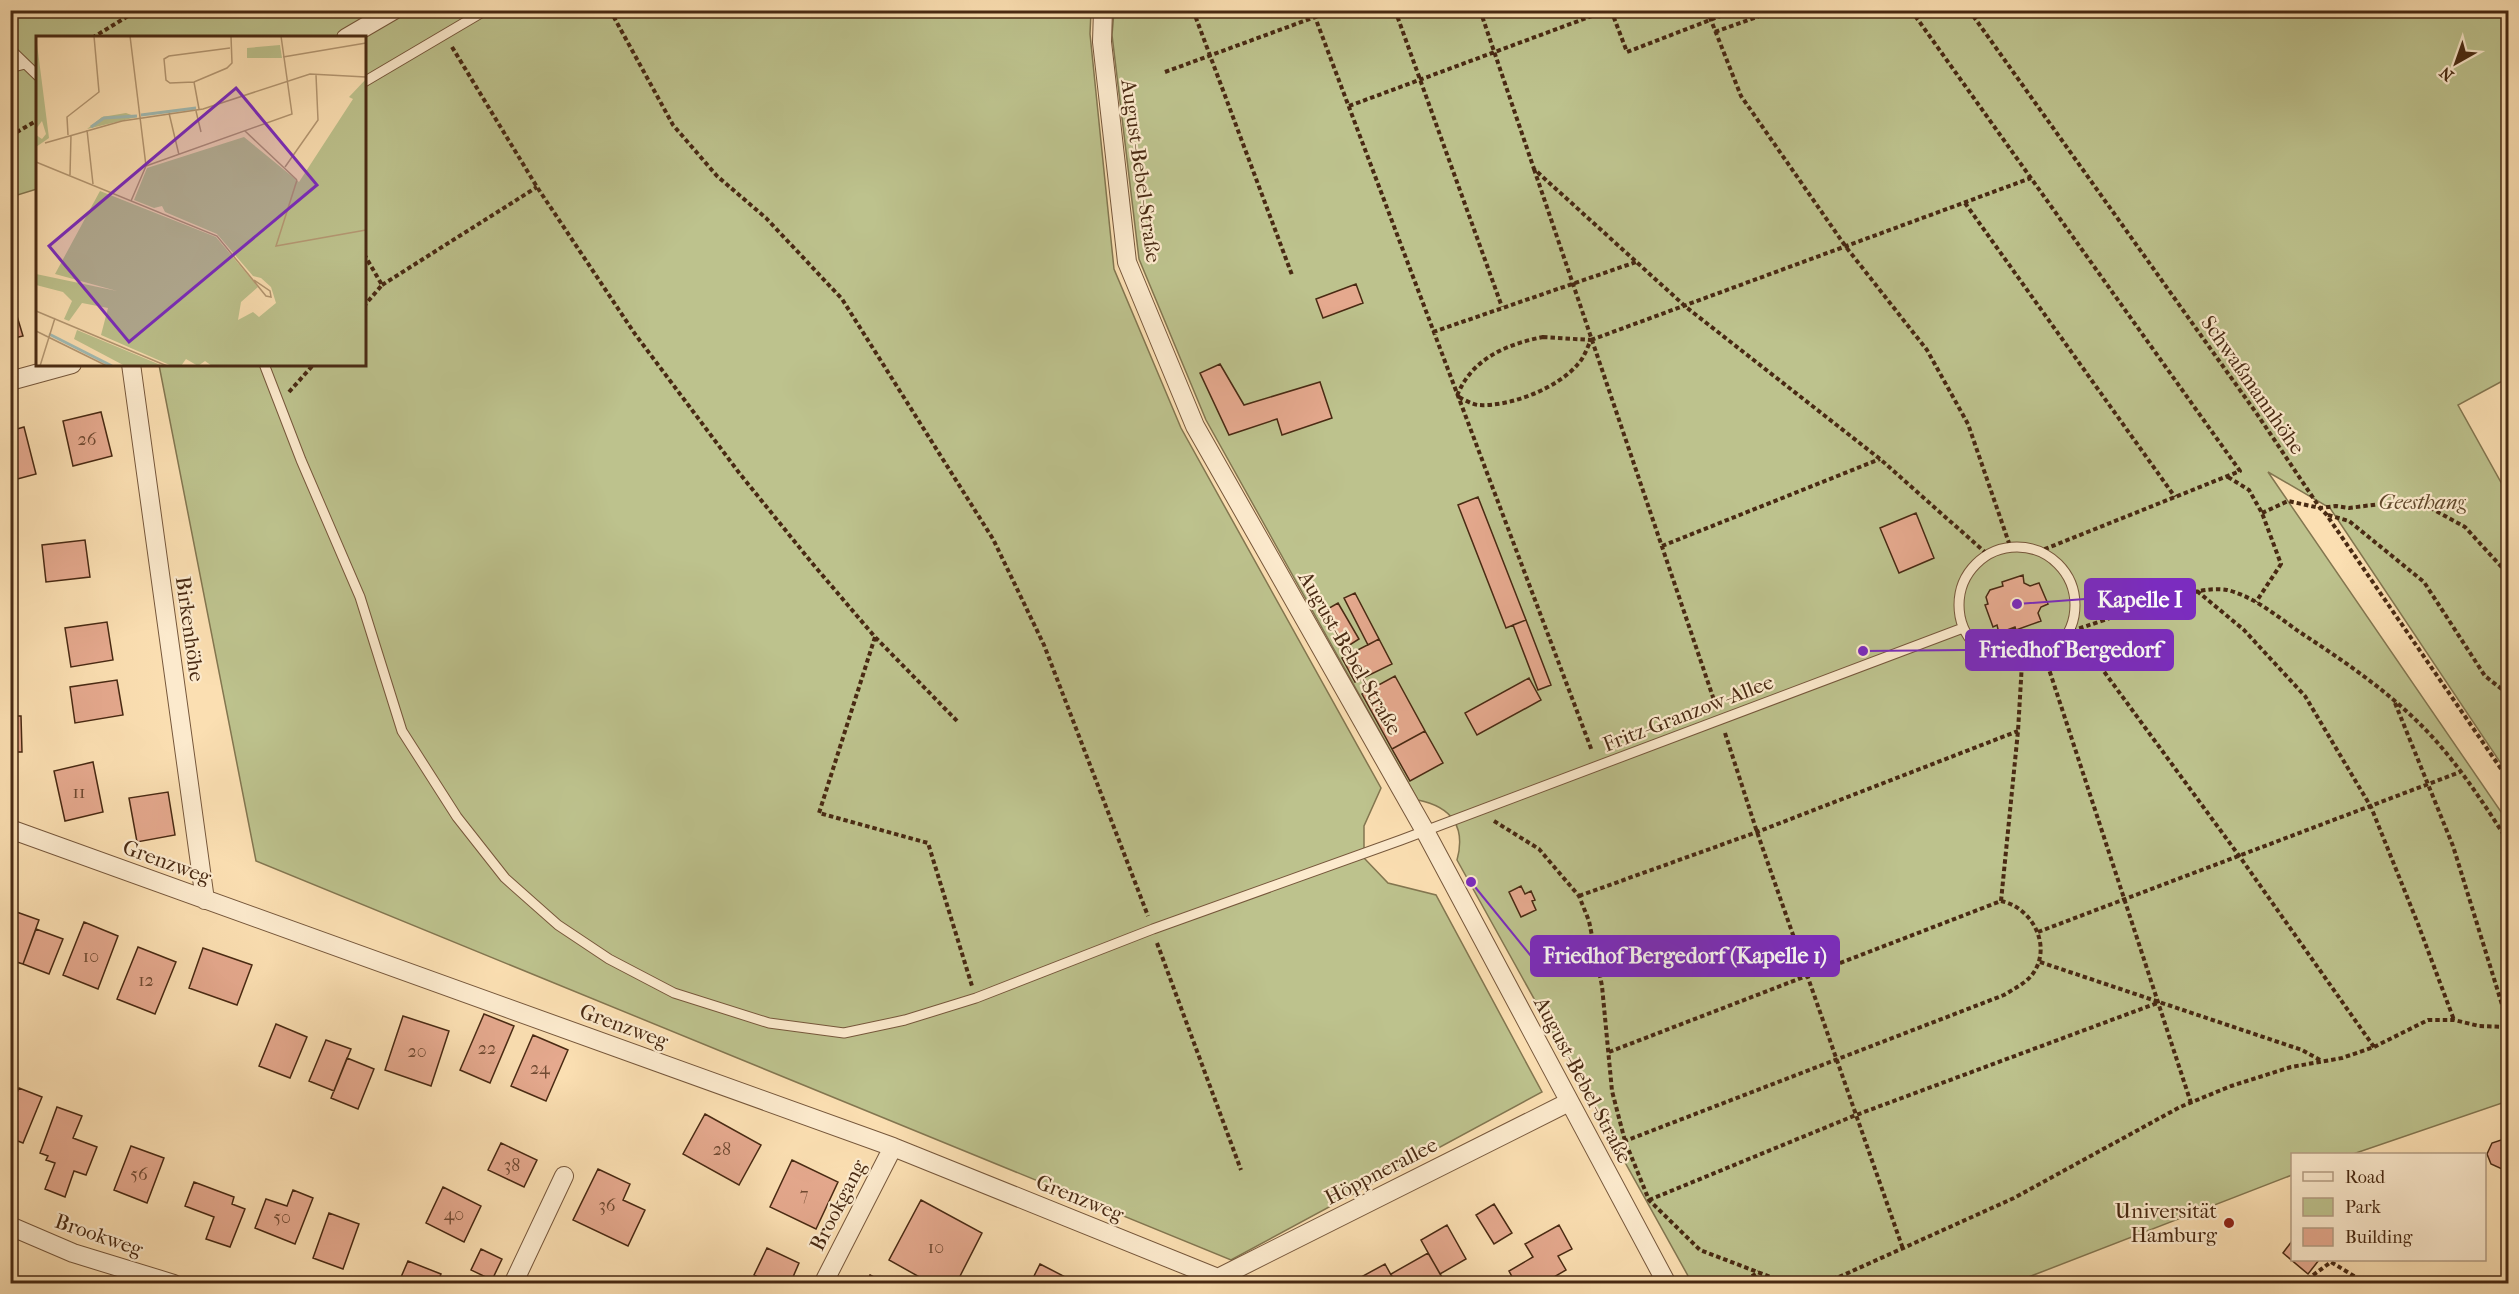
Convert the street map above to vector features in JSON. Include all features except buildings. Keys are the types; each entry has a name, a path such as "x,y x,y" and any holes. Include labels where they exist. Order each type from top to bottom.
{"street":[{"path":"349,36 394,10"},
{"name":"August-Bebel-Straße","path":"1103,10 1102,42 1127,262 1195,426 1425,831 1667,1284"},
{"path":"10,381 65,366"},
{"name":"Birkenhöhe","path":"131,366 205,900"},
{"name":"Grenzweg","path":"10,829 893,1147 1216,1281"},
{"name":"Höppnerallee","path":"1216,1281 1569,1102"},
{"name":"Brookgang","path":"823,1284 893,1147"},
{"path":"513,1284 564,1176"},
{"name":"Brookweg","path":"10,1226 73,1252 174,1284"}],"lane":[{"path":"366,81 486,10"},
{"path":"10,49 36,74"},
{"path":"10,68 25,64"},
{"name":"Fritz-Granzow-Allee","path":"265,366 301,460 360,597 402,731 457,817 505,878 558,925 609,959 674,993 769,1023 844,1033 904,1020 976,998 1153,929 1425,831 1963,628"},
{"path":"2010,546 2025,546 2040,551 2057,561 2068,576 2075,594 2075,613 2070,631 2059,646 2045,657 2022,663 2004,662 1987,655 1973,643 1963,628 1959,611 1959,594 1969,572 1987,554 2010,546"}],"path":[{"path":"95,36 138,10"},
{"path":"610,10 673,125 717,176 766,218 842,299 993,539 1044,645 1153,929 1241,1170"},
{"path":"1193,10 1292,274"},
{"path":"1308,10 1315,17 1597,766"},
{"path":"1165,72 1333,10"},
{"path":"1395,10 1502,307"},
{"path":"1479,10 1757,832 1903,1249"},
{"path":"1349,106 1610,10 1628,52 1737,10"},
{"path":"1707,10 1741,96 1846,247 1927,350 1968,424 2010,546"},
{"path":"1715,32 1776,10"},
{"path":"1792,10 1792,13 1799,10"},
{"path":"1911,10 2240,471 2040,551"},
{"name":"Schwaßmannhöhe","path":"1969,10 2257,414 2508,779"},
{"path":"445,35 537,187 635,334 740,474 875,637 960,723"},
{"path":"10,136 36,121"},
{"path":"1534,169 1686,307 1880,459 1987,554"},
{"path":"1457,396 1463,380 1472,370 1505,347 1543,338 1591,340 1686,307 2031,178"},
{"path":"366,304 382,285 537,187"},
{"path":"1965,203 2175,497"},
{"path":"366,257 382,285"},
{"path":"1432,332 1637,262"},
{"path":"1457,396 1476,405 1496,404 1545,389 1563,379 1580,363 1591,340"},
{"path":"279,404 312,366"},
{"path":"1662,546 1880,459"},
{"path":"2227,476 2249,490 2262,513 2281,564 2256,602"},
{"path":"2262,513 2288,501 2320,508 2336,506 2349,508 2388,503 2427,506 2465,527 2508,574"},
{"path":"2326,514 2349,521 2424,582 2486,676 2508,694"},
{"path":"2374,1047 2240,857 2097,662 2070,631 2196,591 2227,590 2256,602 2317,643 2394,700 2422,726 2460,772 2508,841"},
{"path":"2196,591 2244,630 2305,696 2371,807 2454,1020"},
{"path":"875,637 819,813 928,843 976,998"},
{"path":"2045,657 2160,1002 2191,1103"},
{"path":"2001,901 2018,731 2022,663"},
{"path":"1810,1284 1839,1277 2014,1198 2113,1142 2191,1103 2241,1083 2291,1067 2320,1060 2342,1058 2374,1047 2428,1020 2454,1020 2479,1026 2508,1025 2453,846 2394,700"},
{"path":"1579,896 1757,832 2018,731"},
{"path":"2038,932 2460,772"},
{"path":"1476,811 1539,849 1579,896 1589,921 1602,986 1612,1091 1625,1141 1649,1200 1700,1250 1781,1281 1801,1284"},
{"path":"1609,1052 2001,901 2022,910 2038,932 2041,948 2040,962 2023,984 2004,995 1625,1141"},
{"path":"2040,962 2302,1050 2320,1060"},
{"path":"1649,1200 1856,1115 2160,1002"},
{"path":"2301,1284 2327,1261 2367,1284"},
{"path":"1738,1284 1760,1272"}],"green space":[{"path":"11,11 1091,11 1090,34 1114,269 1181,428 1381,788 1364,826 1364,858 1388,883 1436,895 1542,1092 1231,1260 256,861 159,366 366,366 366,36 36,36 36,189 11,197"},
{"name":"Geesthang","path":"1114,11 2508,11 2508,378 2458,405 2508,495 2508,774 2330,508 2268,472 2508,822 2508,1101 2356,1153 2291,1153 2291,1175 2013,1283 1692,1283 1457,860 1459,838 1454,820 1440,808 1418,800 1206,420 1139,259 1112,35"}],"place":[{"name":"Kapelle I","path":"2017,604"},
{"name":"Friedhof Bergedorf","path":"1863,651"},
{"name":"Friedhof Bergedorf (Kapelle 1)","path":"1471,882"},
{"name":"Universität Hamburg","path":"2229,1223"}]}
